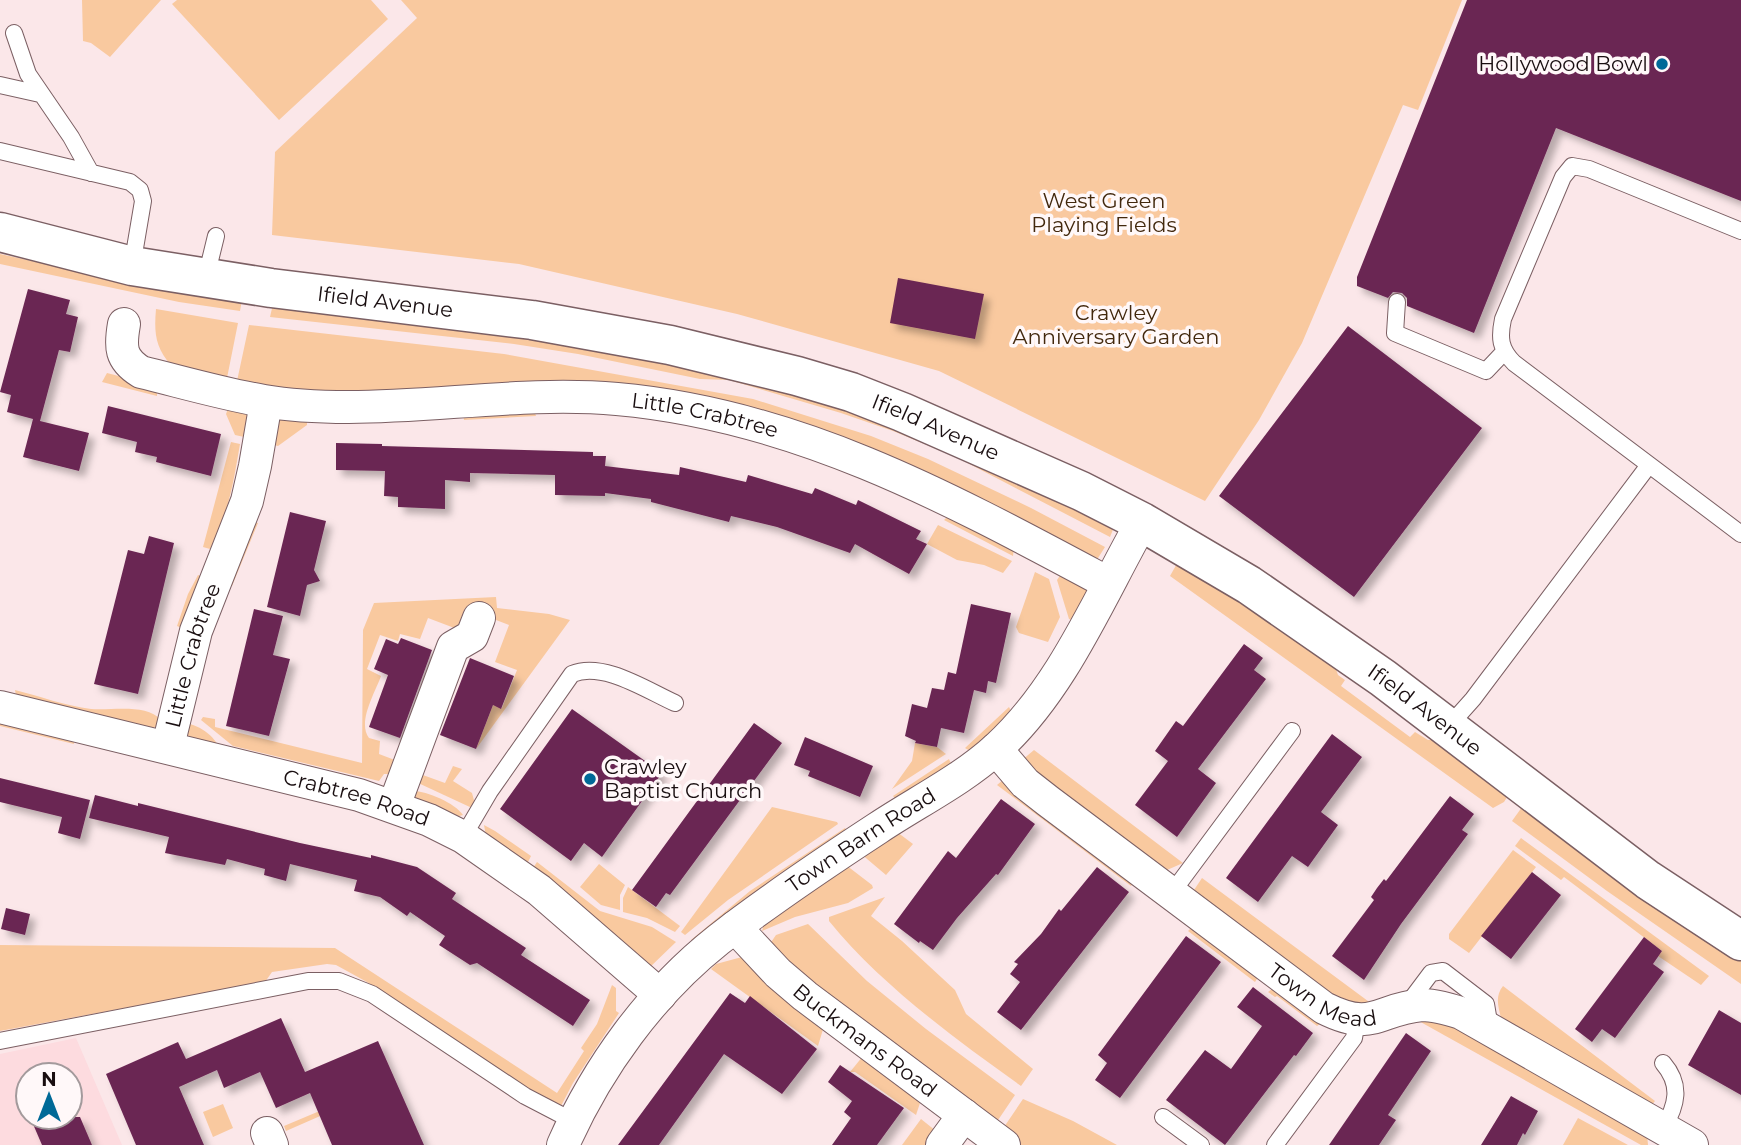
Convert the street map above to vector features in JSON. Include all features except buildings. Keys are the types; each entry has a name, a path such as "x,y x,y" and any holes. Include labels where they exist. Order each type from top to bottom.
{"street":[{"name":"Ifield Avenue","path":"0,232 132,266 271,289 532,320 670,345 761,366 851,392 902,412 1069,486 1142,522 1230,573 1448,727 1648,880 1741,941"},
{"name":"Little Crabtree","path":"124,324 122,351 129,364 141,372 266,402 320,406 388,406 573,396 650,403 724,416 804,438 886,470 1108,583"},
{"name":"Little Crabtree","path":"168,746 196,631 247,501 266,402"},
{"name":"Town Barn Road","path":"568,1133 611,1058 660,995 707,949 780,893 946,785 996,749 1038,702 1058,674 1142,522"},
{"path":"394,806 453,647 472,636 479,618"},
{"name":"Crabtree Road","path":"0,707 168,746 394,806 463,837 539,890 660,995"},
{"name":"Town Mead","path":"996,749 1025,783 1324,1008 1357,1020 1368,1020 1422,1005 1461,1013 1674,1138"},
{"name":"Buckmans Road","path":"735,928 778,973 805,996 1004,1145"},
{"path":"943,1145 964,1115"}],"lane":[{"path":"14,33 28,75 71,137 91,173"},
{"path":"0,85 40,94"},
{"path":"0,151 131,182 140,190 143,201 132,266"},
{"path":"1741,231 1589,169 1572,166 1563,177 1503,319 1499,336 1504,352 1741,534"},
{"path":"206,277 216,236"},
{"path":"1397,302 1395,333 1486,370 1504,352"},
{"path":"1448,727 1474,699 1649,465"},
{"path":"463,837 490,790 572,674 582,670 607,672 675,703"},
{"path":"1171,894 1292,731"},
{"path":"0,1041 308,981 339,981 372,994 525,1096 568,1133"},
{"path":"1275,1145 1354,1038 1357,1020"},
{"path":"1663,1063 1671,1072 1677,1094 1674,1138"},
{"path":"1163,1117 1201,1145"}],"shaded area":[{"path":"76,1038 122,1145 0,1145 0,1054"}],"green space":[{"path":"82,0 161,0 110,57 91,43 83,41"},
{"path":"177,0 371,0 388,19 279,120 172,4"},
{"name":"West Green Playing Fields","path":"401,0 1462,0 1418,110 1403,105 1302,343 1259,420 1205,501 939,371 737,314 519,264 272,235 275,152 417,18"},
{"path":"0,254 109,278 242,300 240,311 179,302 0,264"},
{"path":"273,304 451,324 712,370 867,416 1114,527 1110,537 956,457 893,431 729,380 700,379 514,344 270,317"},
{"path":"156,309 238,323 227,378 171,365 157,339"},
{"path":"249,325 504,354 753,399 871,436 928,459 1105,547 1093,566 917,470 864,445 850,445 597,390 575,381 528,381 515,390 329,396 237,381"},
{"path":"107,373 157,386 157,396 102,382"},
{"path":"230,403 245,412 249,438 235,435 226,414"},
{"path":"533,407 536,416 464,420 462,410"},
{"path":"307,414 307,425 278,446 266,443 270,428 283,415"},
{"path":"231,442 240,444 230,498 210,549 203,547"},
{"path":"951,513 1014,547 1013,556 944,520"},
{"path":"249,521 258,523 232,586 227,586"},
{"path":"938,525 1012,561 1003,573 984,565 957,560 927,544"},
{"path":"1179,560 1332,657 1338,675 1345,680 1341,686 1410,737 1415,732 1428,740 1444,740 1511,791 1504,802 1493,808 1170,576"},
{"path":"1063,571 1086,586 1088,594 1077,622 1069,619 1057,580"},
{"path":"1035,572 1049,579 1060,617 1048,642 1019,633 1016,627"},
{"path":"198,575 206,578 187,630 177,626"},
{"path":"496,597 497,608 549,614 570,620 476,749 493,705 502,708 517,670 495,662 509,625 465,608 457,629 428,618 420,639 400,634 398,641 380,635 367,669 381,676 368,707 366,731 369,738 380,741 379,754 400,762 391,774 384,774 379,781 233,746 201,720 203,717 215,719 215,727 362,763 363,630 374,603"},
{"path":"15,690 82,708 147,711 161,720 159,725 151,729 17,701"},
{"path":"1009,707 1014,717 975,754 965,748"},
{"path":"0,718 73,736 74,744 0,726"},
{"path":"182,723 205,731 220,750 189,739"},
{"path":"915,743 937,747 946,754 892,789 912,761"},
{"path":"1034,750 1183,863 1167,870 1157,869 1021,761"},
{"path":"949,759 952,766 899,803 893,796"},
{"path":"453,766 462,769 453,781 472,793 475,804 472,808 416,782 420,774 445,783"},
{"path":"1004,779 1135,879 1131,886 997,785"},
{"path":"413,791 440,798 463,815 452,818 414,800"},
{"path":"1527,800 1741,952 1741,984 1512,821"},
{"path":"772,807 838,824 728,900 685,935 681,932"},
{"path":"484,825 531,856 528,862 524,864 486,836"},
{"path":"845,828 850,836 698,946 691,940 750,891"},
{"path":"893,829 913,844 886,875 860,853"},
{"path":"1521,838 1709,976 1701,985 1658,956 1662,951 1564,877 1561,880 1515,846"},
{"path":"1513,850 1536,867 1469,953 1449,939 1449,934"},
{"path":"537,862 600,911 652,927 676,942 648,969 533,868"},
{"path":"842,862 873,888 848,903 795,917 762,931 764,924"},
{"path":"599,864 625,885 620,895 620,910 601,905 580,887"},
{"path":"1202,878 1376,1007 1351,1013 1190,896"},
{"path":"628,887 680,926 675,932 647,918 623,912 623,898"},
{"path":"885,897 871,916 955,990 966,1014 1033,1069 1021,1086 894,988 829,921 829,917"},
{"path":"808,924 867,981 1015,1095 992,1129 767,948 776,935"},
{"path":"1195,924 1260,974 1255,982 1188,931"},
{"path":"0,945 335,948 557,1093 584,1051 581,1048 597,1024 612,985 616,988 616,1011 619,1013 561,1106 543,1098 367,982 336,965 272,972 265,982 0,1031"},
{"path":"742,957 824,1026 818,1046 711,969 716,964"},
{"path":"1276,986 1324,1021 1317,1026 1268,992"},
{"path":"1503,986 1655,1101 1651,1106 1502,1022 1498,999"},
{"path":"1444,1018 1647,1134 1648,1145 1641,1145 1417,1020"},
{"path":"863,1056 917,1098 920,1103 916,1115 855,1072 850,1072"},
{"path":"1023,1099 1073,1121 1117,1145 1020,1145 1002,1130"},
{"path":"341,1102 343,1106 286,1131 284,1126"},
{"path":"223,1104 233,1128 213,1137 203,1112"},
{"path":"1578,1118 1628,1145 1563,1145"},
{"path":"921,1119 936,1131 929,1145 902,1145"}],"place":[{"name":"Hollywood Bowl","path":"1662,64"},
{"name":"Crawley Baptist Church","path":"590,779"}],"park label":[{"name":"Crawley Anniversary Garden","path":"1116,325"}]}
